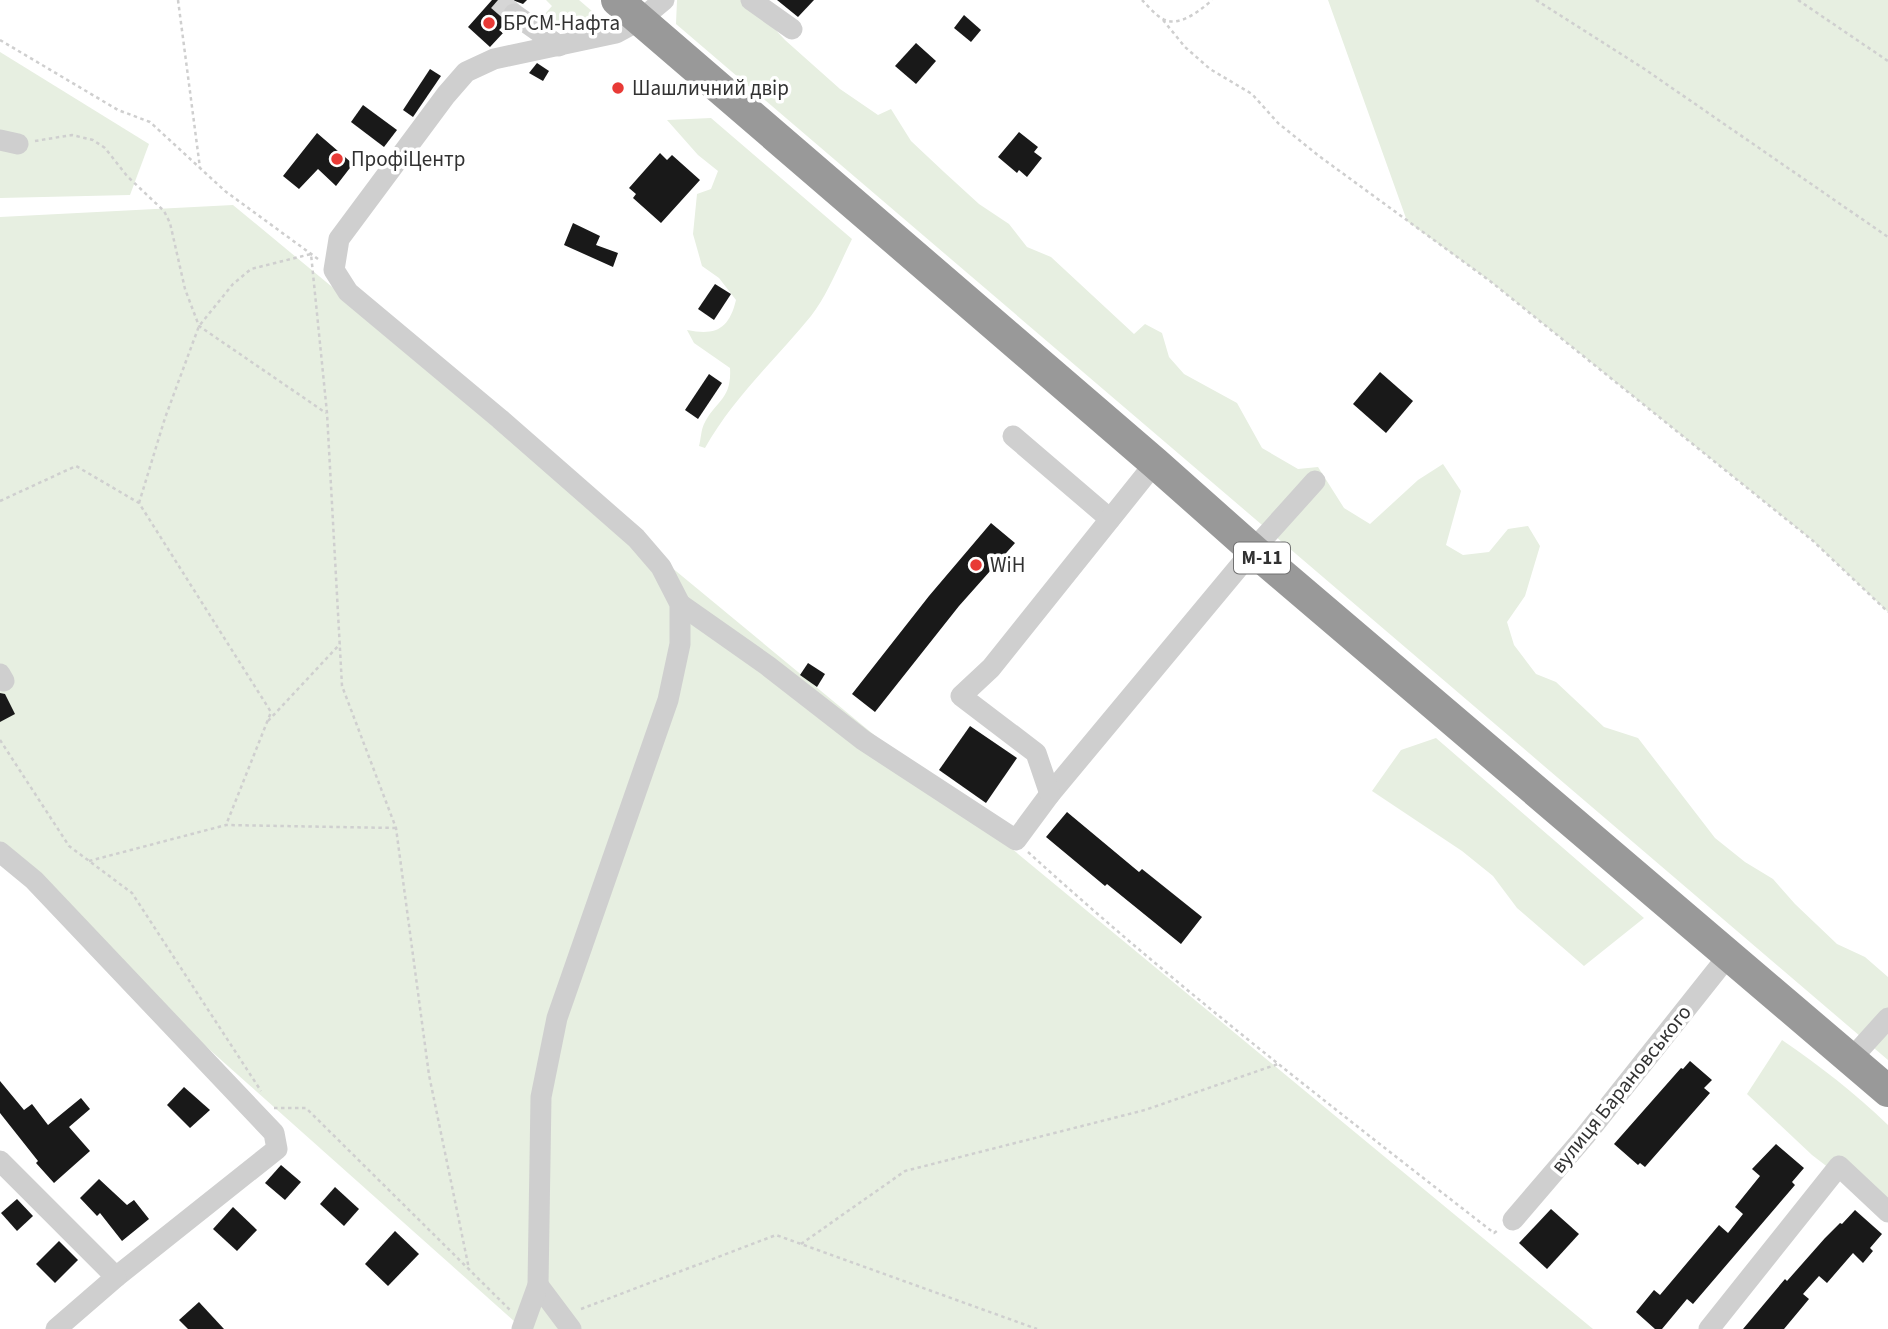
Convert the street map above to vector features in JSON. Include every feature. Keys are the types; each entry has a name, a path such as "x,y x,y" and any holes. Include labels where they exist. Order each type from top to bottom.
{"highway":[{"name":"М-11","path":"640,7 1253,550 1888,1091"}],"street":[{"path":"751,0 792,29"},
{"path":"640,7 616,33 494,59 467,72 446,94 339,239 334,270 348,292 500,419 636,538 661,566 681,604 768,666 863,740 1016,840 1050,794 1253,550 1315,481"},
{"path":"514,14 559,46"},
{"path":"1013,436 1110,519"},
{"path":"1050,794 1036,753 961,696 990,668 1155,463"},
{"path":"524,1327 538,1285 541,1097 557,1018 668,700 680,645 681,604"},
{"path":"0,852 34,880 258,1103 274,1133 277,1149 116,1277 56,1329"},
{"name":"вулиця Барановського","path":"1513,1220 1585,1136 1728,956"},
{"path":"1851,1059 1888,1018"},
{"path":"0,1161 116,1277"},
{"path":"1709,1329 1839,1166 1888,1212"},
{"path":"538,1285 566,1323"}],"path":[{"path":"178,0 201,168"},
{"path":"1142,0 1185,47 1210,69 1252,94 1278,123 1318,156 1490,281 1812,540 1888,612"},
{"path":"1163,20 1175,21 1189,17 1212,0"},
{"path":"1536,0 1643,68 1888,237"},
{"path":"1798,0 1888,61"},
{"path":"0,40 118,110 150,122 225,191 334,270"},
{"path":"9,142 72,135 93,140 106,148 127,176 164,211 170,223 185,289 199,326 327,413"},
{"path":"139,503 165,418 199,326 233,284 250,269 312,254"},
{"path":"312,254 327,413 342,686 396,828 429,1075 469,1269"},
{"path":"0,501 76,466 139,503 271,712 226,825"},
{"path":"266,724 340,644"},
{"path":"0,740 69,846 132,893 258,1103 306,1108 524,1327"},
{"path":"89,861 226,825 396,828"},
{"path":"1016,840 1071,892 1278,1065 1494,1233 1513,1220"},
{"path":"801,1244 905,1171 1145,1111 1278,1065"},
{"path":"566,1323 776,1235 1037,1329"}],"shaded area":[{"path":"546,0 579,0 593,12 583,23 564,25 545,14 552,6"},
{"path":"677,0 748,0 785,40 840,89 878,115 891,109 911,141 944,172 979,204 1009,224 1027,247 1051,257 1134,334 1145,324 1162,333 1169,357 1184,374 1237,403 1262,448 1298,469 1318,467 1344,508 1370,524 1418,480 1443,464 1461,491 1446,545 1463,555 1489,552 1508,529 1528,526 1540,546 1525,596 1507,622 1514,645 1536,674 1556,682 1604,727 1638,738 1715,838 1745,862 1773,879 1837,944 1865,957 1888,977 1888,1060 676,24"},
{"path":"1328,0 1888,0 1888,612 1812,540 1490,281 1407,221"},
{"path":"0,52 149,144 130,195 0,198"},
{"path":"711,118 852,239 817,308 728,412 705,448 699,446 703,426 726,394 730,368 694,343 687,330 706,332 720,328 729,318 736,300 719,278 702,266 693,234 697,194 711,189 718,171 698,155 667,120"},
{"path":"233,205 1593,1329 523,1329 0,863 0,217"},
{"path":"1436,738 1644,918 1584,966 1517,908 1493,876 1462,851 1372,791 1401,750"},
{"path":"1782,1040 1837,1080 1888,1125 1888,1202 1855,1188 1812,1155 1747,1094"}],"building":[{"name":"БРСМ-Нафта","path":"492,0 527,0 523,4 515,1 504,6 501,13 505,24 499,30 503,33 490,47 468,27"},
{"path":"777,0 814,0 798,17"},
{"path":"964,15 981,30 971,42 954,28"},
{"path":"916,43 936,61 916,84 895,66"},
{"path":"537,63 549,71 543,81 529,73"},
{"path":"430,69 441,76 413,117 403,110"},
{"path":"363,105 397,130 384,147 351,122"},
{"path":"1019,132 1038,147 1034,152 1042,158 1027,177 1019,170 1017,173 998,157"},
{"path":"317,133 353,164 336,186 318,169 299,189 283,176"},
{"path":"660,153 667,160 672,155 700,180 661,223 633,198 636,194 629,188"},
{"path":"573,223 600,236 596,245 618,253 613,267 564,245"},
{"path":"715,284 731,294 714,320 698,309"},
{"path":"1380,372 1413,401 1386,433 1353,404"},
{"path":"709,374 722,383 698,419 685,410"},
{"path":"991,523 1015,543 959,606 875,712 852,694"},
{"path":"808,663 825,674 817,687 800,675"},
{"path":"0,693 5,694 15,714 0,722"},
{"path":"970,726 1017,758 986,803 939,770"},
{"path":"1067,812 1139,872 1142,869 1202,917 1181,944 1046,837"},
{"path":"1690,1061 1712,1080 1704,1088 1710,1093 1645,1167 1640,1163 1638,1165 1614,1144"},
{"path":"0,1081 24,1110 32,1104 48,1125 81,1098 90,1109 69,1127 90,1151 54,1183 0,1113"},
{"path":"184,1087 210,1110 190,1128 167,1105"},
{"path":"1776,1144 1804,1168 1792,1182 1795,1185 1693,1304 1687,1299 1662,1329 1655,1329 1636,1312 1654,1290 1660,1295 1719,1225 1728,1233 1743,1214 1735,1207 1760,1176 1752,1169"},
{"path":"281,1165 301,1182 285,1200 265,1183"},
{"path":"99,1179 127,1205 134,1200 149,1219 122,1241 100,1213 97,1216 80,1198"},
{"path":"335,1187 359,1209 344,1226 320,1204"},
{"path":"17,1199 33,1216 17,1231 1,1213"},
{"path":"233,1207 257,1230 237,1251 213,1229"},
{"path":"1551,1209 1579,1234 1547,1269 1519,1243"},
{"path":"1855,1210 1882,1234 1870,1248 1873,1251 1863,1263 1853,1253 1827,1283 1819,1276 1803,1294 1809,1299 1784,1329 1743,1329 1785,1279 1787,1281 1825,1238"},
{"path":"395,1231 419,1254 388,1286 365,1264"},
{"path":"59,1241 78,1260 55,1283 36,1264"},
{"path":"199,1302 224,1329 188,1329 179,1320"}],"tunnel":[{"path":"498,0 514,14"}],"place":[{"name":"БРСМ-Нафта","path":"489,23"},
{"name":"Шашличний двір","path":"618,88"},
{"name":"ПрофіЦентр","path":"337,159"},
{"name":"WiH","path":"976,565"}]}
